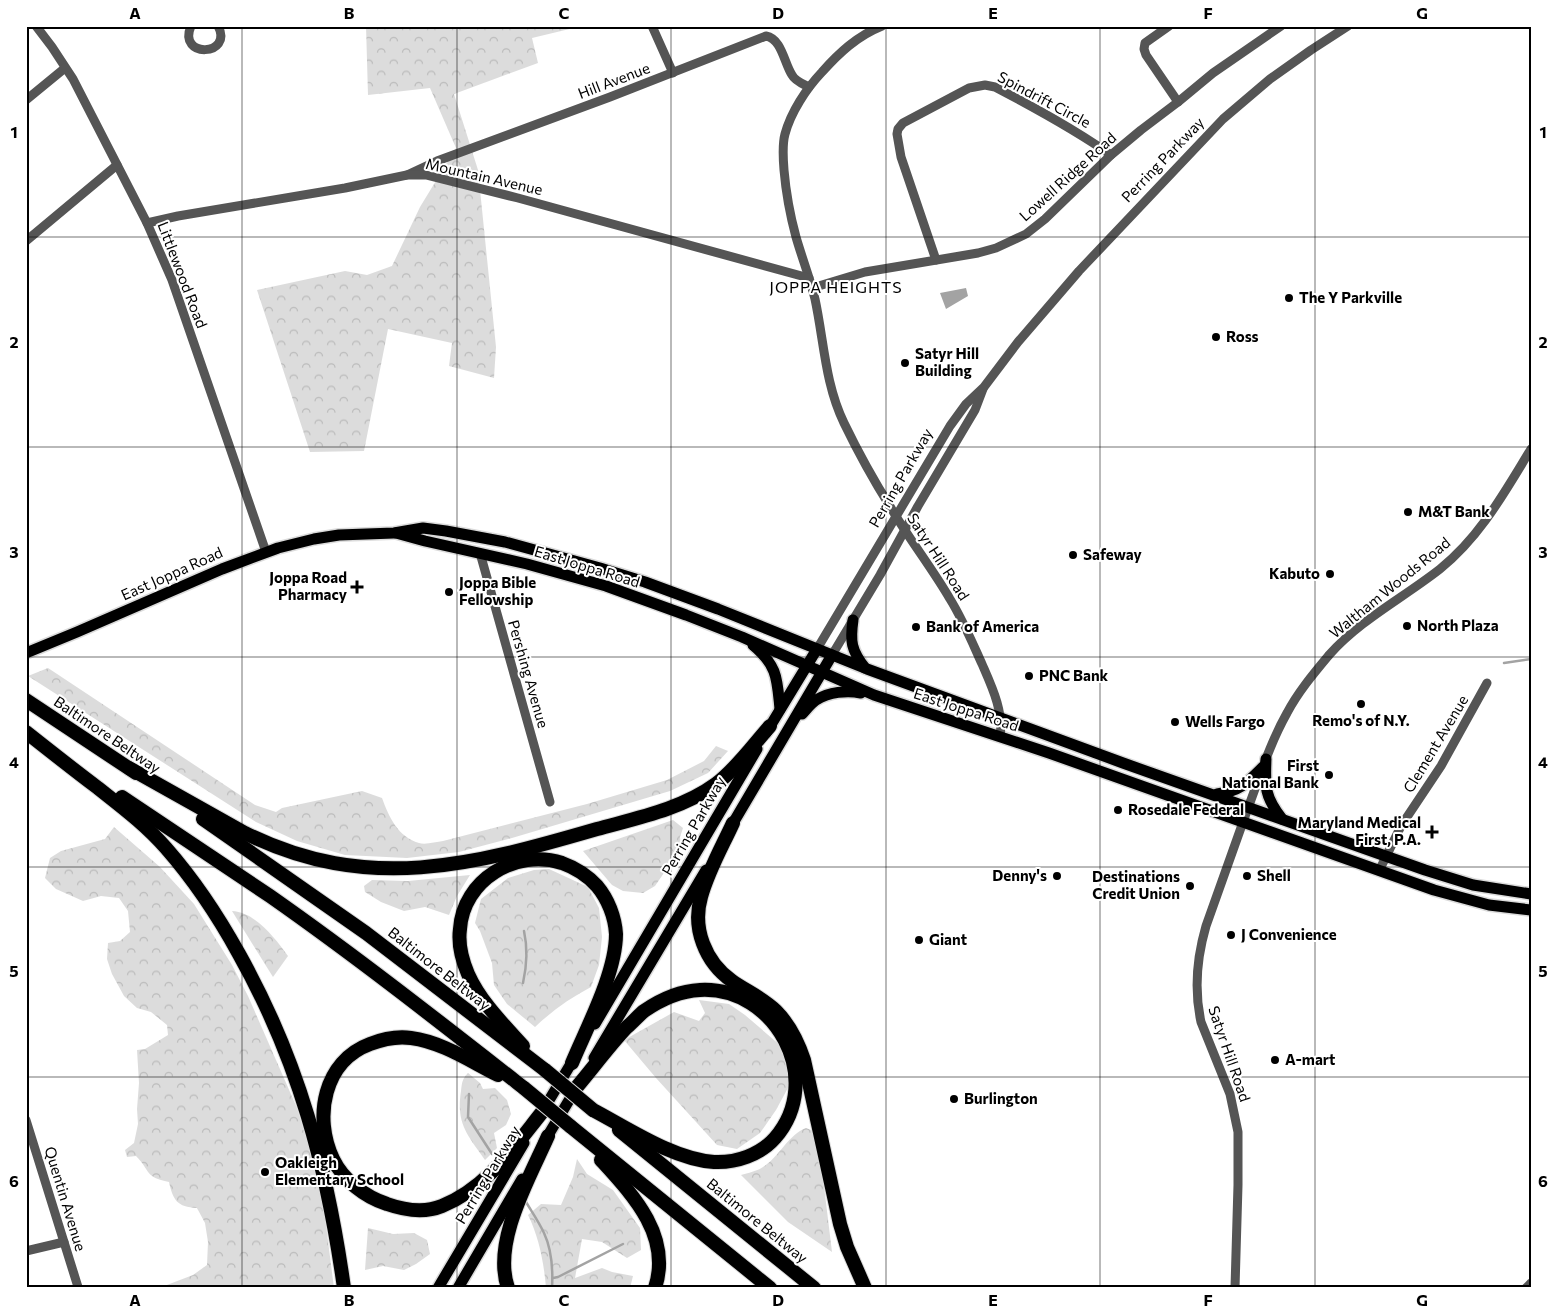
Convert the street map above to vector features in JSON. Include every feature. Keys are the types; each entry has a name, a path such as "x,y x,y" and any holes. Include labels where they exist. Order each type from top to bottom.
{"highway":[{"name":"Baltimore Beltway","path":"26,700 284,874 366,933 540,1066 814,1288"},
{"path":"129,768 245,833 286,851 334,864 379,869 404,869 461,864 502,855 620,823 685,802 716,784 770,726"},
{"path":"26,732 270,897 410,999 524,1088 770,1288"},
{"path":"26,732 135,818 159,841 202,892 228,933 262,998 300,1089 314,1133 328,1191 344,1288"},
{"path":"734,823 700,898 698,918 701,938 712,962 721,972 762,999 775,1010 796,1038 804,1060 847,1248 865,1288"},
{"path":"540,1066 477,991 468,975 462,958 460,942 462,916 471,894 495,871 521,860 549,860 568,865 590,879 601,891 613,917 616,932 616,948 612,963 572,1063"},
{"path":"576,1088 617,1038 642,1012 660,1001 673,996 700,990 719,991 741,998 766,1015 786,1041 796,1072 795,1096 792,1108 781,1131 772,1142 761,1150 739,1160 714,1162 689,1157 661,1147 593,1110"},
{"path":"524,1088 427,1041 396,1037 381,1040 365,1046 352,1054 334,1074 324,1101 324,1130 334,1160 343,1174 356,1187 368,1196 397,1208 429,1209 442,1206 473,1189 487,1177 503,1161 543,1111"},
{"path":"576,1131 634,1197 652,1227 656,1240 659,1266 655,1288"},
{"path":"508,1288 503,1268 505,1242 513,1216 548,1136"}],"main road":[{"name":"East Joppa Road","path":"26,653 235,563 296,543 327,537 361,533 394,533 423,528 446,531 489,538 645,582 718,609 866,669 1122,763 1443,876 1473,884 1531,894"},
{"name":"East Joppa Road","path":"394,533 606,586 742,637 874,695 1000,737 1434,890 1476,902 1531,910"},
{"path":"853,620 851,637 854,650 866,669"},
{"path":"742,637 756,647 770,663 778,680 780,709"},
{"name":"Perring Parkway","path":"438,1288 817,649"},
{"name":"Perring Parkway","path":"458,1288 832,655"},
{"path":"790,726 816,700 829,694 850,691 874,695"},
{"path":"1214,795 1238,789 1252,778 1264,763"},
{"path":"1264,763 1267,795 1282,819"}],"street":[{"name":"Littlewood Road","path":"36,26 73,79 147,223 172,280 266,552"},
{"path":"191,26 189,32 190,42 203,51 217,45 221,35 218,26"},
{"path":"652,26 673,73"},
{"name":"Satyr Hill Road","path":"882,26 854,41 832,61 809,88 784,136 783,156 787,195 791,217 812,288 835,402 844,423 896,517 951,600 966,629 996,700 1001,718 1000,737"},
{"path":"1169,26 1145,42 1144,49 1146,55 1178,102"},
{"name":"Lowell Ridge Road","path":"812,288 865,272 987,250 1026,234 1111,155 1141,130 1213,74 1281,26"},
{"name":"Perring Parkway","path":"817,649 950,426 966,404 984,387 1018,342 1073,278 1223,119 1270,80 1348,26"},
{"name":"Hill Avenue","path":"407,175 437,161 673,73 766,36 771,37 777,44 793,77 809,88"},
{"path":"26,100 65,68"},
{"name":"Spindrift Circle","path":"936,260 901,157 897,134 903,123 969,88 985,85 995,87 1067,126 1085,136 1111,155"},
{"path":"26,241 117,165"},
{"name":"Mountain Avenue","path":"147,223 345,188 407,175 426,176 441,178 518,198 809,278"},
{"name":"Perring Parkway","path":"832,655 880,575 904,529 976,410 984,387"},
{"name":"Waltham Woods Road","path":"1249,807 1278,729 1288,711 1320,666 1353,632 1441,569 1475,535 1495,509 1531,449"},
{"name":"Pershing Avenue","path":"480,553 550,802"},
{"name":"Clement Avenue","path":"1379,871 1401,826 1441,766 1487,682"},
{"name":"Satyr Hill Road","path":"1235,1288 1238,1132 1230,1094 1201,1022 1197,998 1197,976 1203,936 1249,807"},
{"name":"Quentin Avenue","path":"26,1120 78,1287"},
{"path":"26,1251 64,1242"},
{"path":"1526,1288 1531,1282"}],"green space":[{"path":"366,26 582,26 532,38 538,63 454,94 478,170 496,347 494,378 449,366 452,343 388,329 364,451 310,452 257,290 345,271 367,275 392,266 420,207 456,148 430,88 368,95"},
{"path":"48,668 255,805 276,812 282,808 362,791 382,798 391,819 400,831 405,836 421,844 443,841 587,804 667,780 704,761 716,746 728,751 708,773 670,791 512,838 459,852 407,858 345,855 297,841 256,822 28,676"},
{"path":"673,820 683,828 680,837 681,848 655,886 643,893 623,891 612,885 583,851"},
{"path":"114,827 160,867 194,904 232,965 248,996 297,1108 321,1186 334,1288 159,1288 193,1275 207,1265 208,1242 205,1223 197,1208 180,1204 172,1194 169,1182 152,1176 136,1156 127,1157 125,1150 134,1143 138,1124 139,1083 137,1050 145,1049 168,1035 167,1025 151,1012 137,1008 124,996 112,974 107,959 108,943 120,941 130,932 128,911 119,898 101,896 83,901 56,889 45,878 50,858 61,851 105,839"},
{"path":"549,869 588,887 599,908 602,937 599,965 591,987 562,1005 535,1027 507,1004 494,985 492,963 475,923 481,899 508,878 534,870"},
{"path":"470,875 457,896 449,915 425,907 404,911 381,902 365,892 364,886 372,880 408,881"},
{"path":"232,911 249,916 264,927 288,956 273,977"},
{"path":"699,1000 729,1004 745,1015 781,1046 790,1066 789,1086 776,1110 760,1133 737,1149 717,1145 624,1040 674,1012 699,1021 705,1013"},
{"path":"468,1073 480,1083 483,1089 495,1088 507,1100 511,1114 506,1125 494,1133 497,1148 485,1160 464,1128 460,1112 463,1079"},
{"path":"806,1128 814,1131 822,1170 832,1252 788,1222 741,1175 755,1171 769,1163 794,1135"},
{"path":"577,1159 587,1174 613,1190 640,1228 641,1250 627,1258 602,1242 582,1239 575,1278 602,1268 633,1276 630,1288 546,1288 540,1250 528,1215 541,1204 561,1205 573,1177"},
{"path":"368,1228 393,1234 414,1233 427,1240 430,1254 404,1270 383,1266 365,1270"}],"shaded area":[{"path":"966,288 968,296 946,309 940,293"}],"waterway":[{"path":"1504,663 1531,659"},
{"path":"523,983 526,957 524,931"},
{"path":"469,1094 468,1117 492,1154"},
{"path":"526,1202 542,1229 549,1246 552,1288"},
{"path":"553,1278 623,1244"}],"place":[{"name":"The Y Parkville","path":"1289,298"},
{"name":"Ross","path":"1216,337"},
{"name":"Satyr Hill Building","path":"905,363"},
{"name":"M&T Bank","path":"1408,512"},
{"name":"Safeway","path":"1073,555"},
{"name":"Kabuto","path":"1330,574"},
{"name":"Joppa Road Pharmacy","path":"357,587"},
{"name":"Joppa Bible Fellowship","path":"449,592"},
{"name":"North Plaza","path":"1407,626"},
{"name":"Bank of America","path":"916,627"},
{"name":"PNC Bank","path":"1029,676"},
{"name":"Remo's of N.Y.","path":"1361,704"},
{"name":"Wells Fargo","path":"1175,722"},
{"name":"First National Bank","path":"1329,775"},
{"name":"Rosedale Federal","path":"1118,810"},
{"name":"Maryland Medical First, P.A.","path":"1432,832"},
{"name":"Denny's","path":"1057,876"},
{"name":"Shell","path":"1247,876"},
{"name":"Destinations Credit Union","path":"1190,886"},
{"name":"J Convenience","path":"1231,935"},
{"name":"Giant","path":"919,940"},
{"name":"A-mart","path":"1275,1060"},
{"name":"Burlington","path":"954,1099"},
{"name":"Oakleigh Elementary School","path":"265,1172"}],"district":[{"name":"JOPPA HEIGHTS","path":"836,287"}]}
